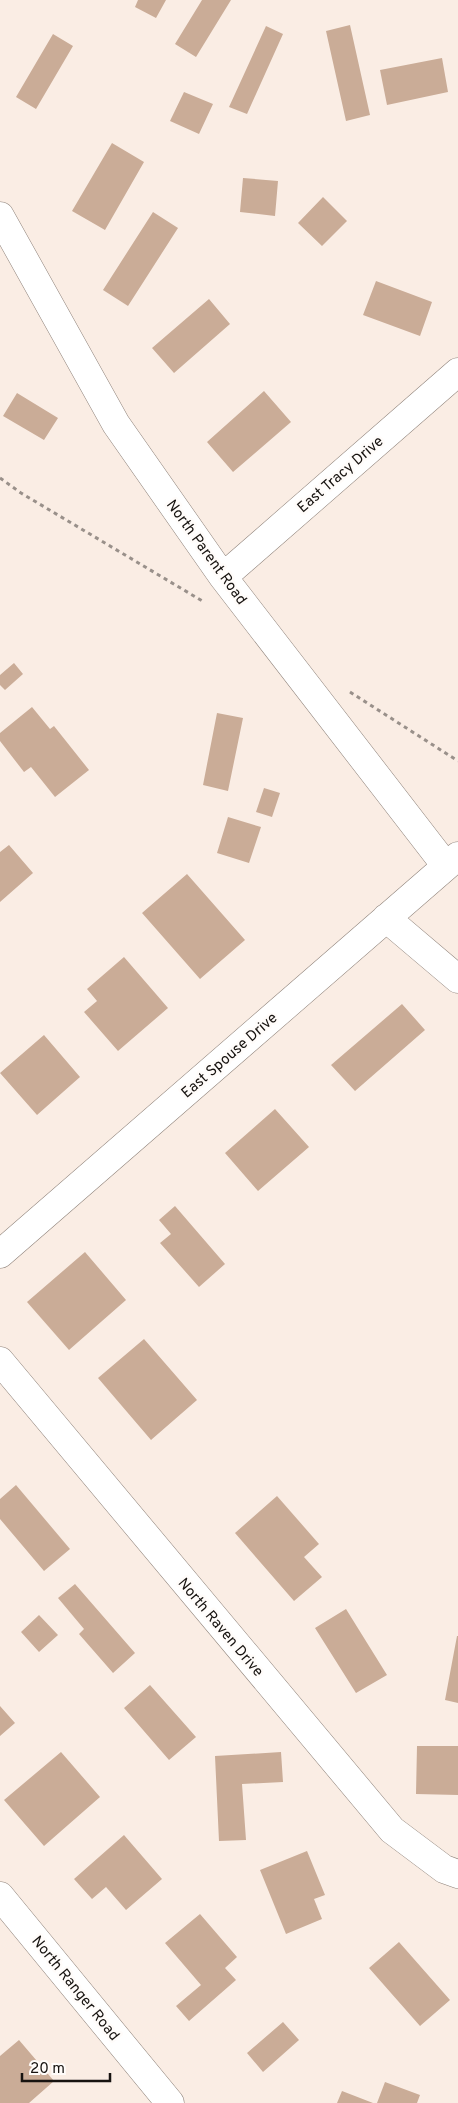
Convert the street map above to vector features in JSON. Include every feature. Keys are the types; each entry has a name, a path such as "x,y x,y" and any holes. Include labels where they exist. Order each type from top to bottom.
{"street":[{"name":"North Parent Road","path":"0,216 116,424 223,577 452,861"},
{"name":"East Tracy Drive","path":"223,577 458,372"},
{"name":"East Spouse Drive","path":"0,1254 452,861"},
{"path":"386,918 458,979"},
{"name":"North Raven Drive","path":"0,1361 392,1830 444,1870 458,1874"},
{"name":"North Ranger Road","path":"0,1896 170,2103"}],"building":[{"path":"138,0 166,0 156,18 135,7"},
{"path":"202,0 231,0 196,57 175,44"},
{"path":"350,25 370,115 346,121 326,31"},
{"path":"266,26 283,34 247,114 229,107"},
{"path":"53,34 73,46 36,109 16,97"},
{"path":"442,58 448,92 387,105 380,70"},
{"path":"184,92 213,104 199,134 170,121"},
{"path":"112,143 144,162 105,230 72,211"},
{"path":"243,178 278,181 275,216 240,212"},
{"path":"323,197 347,221 322,246 298,223"},
{"path":"153,212 178,228 128,306 103,290"},
{"path":"376,281 432,302 420,336 363,315"},
{"path":"209,299 230,324 174,373 152,348"},
{"path":"264,391 291,422 233,472 207,442"},
{"path":"17,393 58,418 44,440 3,416"},
{"path":"14,663 23,674 5,690 0,685 0,675"},
{"path":"32,707 50,729 54,726 89,770 55,797 31,767 24,772 0,741 0,733"},
{"path":"217,713 243,718 228,791 203,785"},
{"path":"264,788 280,793 272,817 256,812"},
{"path":"228,817 261,827 249,863 217,853"},
{"path":"9,845 33,873 0,902 0,852"},
{"path":"187,874 245,940 200,979 142,913"},
{"path":"124,957 168,1008 118,1051 84,1012 97,1001 87,989"},
{"path":"402,1004 425,1030 355,1091 331,1065"},
{"path":"44,1035 80,1077 37,1115 0,1073"},
{"path":"275,1109 309,1147 258,1191 225,1153"},
{"path":"175,1206 225,1264 199,1287 160,1243 171,1234 159,1220"},
{"path":"85,1252 126,1300 69,1350 27,1302"},
{"path":"144,1339 197,1400 151,1440 98,1378"},
{"path":"16,1485 70,1549 44,1571 0,1519 0,1499"},
{"path":"277,1496 319,1544 304,1557 322,1577 294,1601 235,1533"},
{"path":"75,1584 135,1653 113,1673 79,1634 84,1629 58,1598"},
{"path":"346,1609 387,1675 356,1693 315,1628"},
{"path":"39,1615 58,1635 39,1652 21,1632"},
{"path":"458,1636 458,1703 445,1700"},
{"path":"150,1685 196,1737 169,1760 124,1708"},
{"path":"0,1706 15,1723 0,1736"},
{"path":"417,1746 458,1746 458,1795 416,1794"},
{"path":"61,1752 100,1797 44,1846 4,1800"},
{"path":"281,1752 283,1782 242,1784 246,1840 219,1841 215,1756"},
{"path":"124,1835 162,1879 126,1910 106,1887 92,1899 74,1879"},
{"path":"307,1851 325,1895 314,1899 322,1919 286,1934 260,1870"},
{"path":"200,1914 237,1957 225,1968 236,1980 189,2021 176,2006 201,1985 165,1943"},
{"path":"399,1942 450,2000 420,2026 369,1968"},
{"path":"283,2022 299,2040 263,2072 247,2053"},
{"path":"19,2040 54,2081 29,2103 0,2103 0,2056"},
{"path":"385,2082 420,2095 417,2103 377,2103"},
{"path":"342,2091 373,2103 337,2103"}]}
